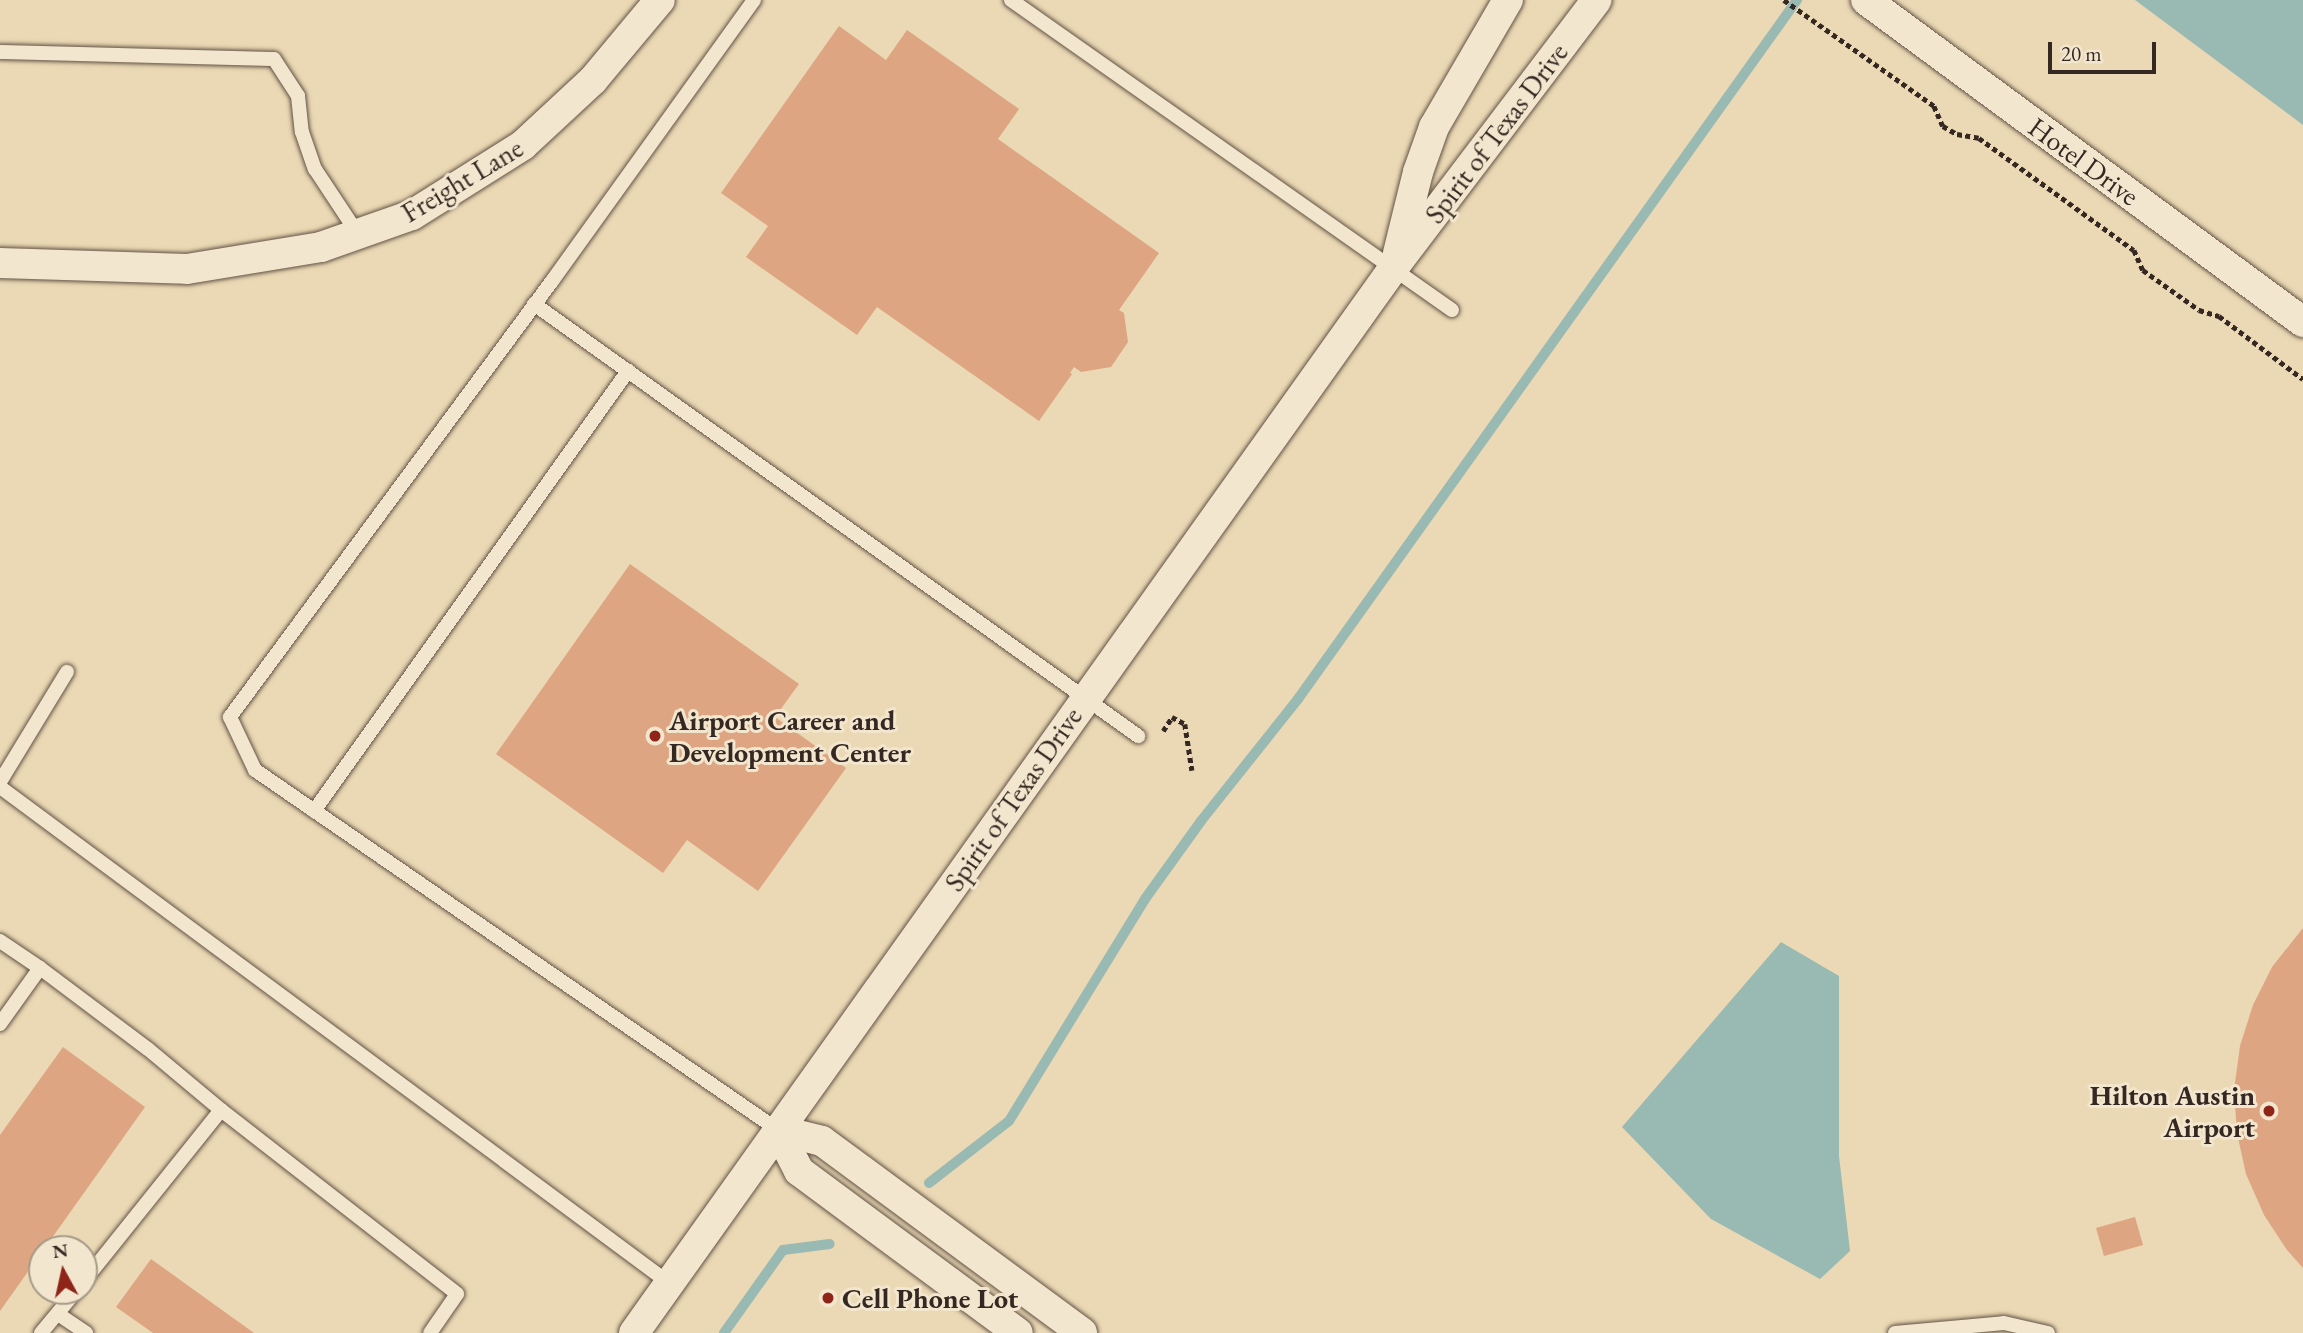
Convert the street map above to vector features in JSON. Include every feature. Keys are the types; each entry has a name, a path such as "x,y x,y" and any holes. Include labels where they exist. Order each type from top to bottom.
{"street":[{"name":"Freight Lane","path":"0,263 187,269 321,247 412,215 523,145 593,80 643,24 660,0"},
{"name":"Spirit of Texas Drive","path":"1394,267 1418,172 1434,127 1508,0"},
{"name":"Spirit of Texas Drive","path":"634,1333 1394,267 1597,0"},
{"name":"Hotel Drive","path":"1866,0 2303,322"},
{"path":"778,1130 799,1171 1018,1333"},
{"path":"778,1130 822,1140 1011,1283 1082,1333"}],"lane":[{"path":"754,0 230,717 255,770 778,1130"},
{"path":"1011,0 1452,310"},
{"path":"0,52 274,60 298,96 302,132 315,169 358,234"},
{"path":"534,304 1138,736"},
{"path":"314,811 628,372"},
{"path":"0,782 67,672"},
{"path":"0,787 669,1283"},
{"path":"0,941 148,1049 221,1110 457,1294 430,1333"},
{"path":"0,1024 40,968"},
{"path":"98,1264 221,1110"},
{"path":"41,1333 65,1305"},
{"path":"58,1314 86,1333"},
{"path":"1895,1333 1973,1329 2004,1323 2048,1333"}],"path":[{"path":"1784,0 1934,106 1943,127 1957,134 1979,138 2134,250 2143,270 2199,310 2219,316 2303,379"},
{"path":"1158,738 1172,718 1185,724 1192,770"}],"water":[{"path":"2135,0 2303,0 2303,125"},
{"path":"1781,942 1839,976 1839,1156 1850,1251 1820,1279 1711,1219 1622,1127"}],"building":[{"path":"839,26 886,60 907,30 1019,109 998,139 1159,253 1119,310 1124,313 1128,342 1111,367 1081,372 1074,367 1070,373 1072,374 1039,421 877,307 857,335 746,257 768,226 721,193"},
{"name":"Airport Career and Development Center","path":"630,564 799,684 775,717 846,768 758,891 687,840 663,873 496,754"},
{"name":"Hilton Austin Airport","path":"2303,928 2303,1268 2287,1250 2264,1215 2246,1174 2237,1133 2234,1090 2240,1046 2253,1005 2272,967"},
{"path":"63,1047 145,1107 54,1235 28,1235 28,1272 0,1311 0,1135"},
{"path":"2135,1217 2143,1245 2104,1256 2096,1228"},
{"path":"151,1259 254,1333 153,1333 116,1307"}],"waterway":[{"path":"929,1183 1009,1121 1145,899 1201,821 1298,699 1797,0"},
{"path":"724,1333 783,1250 830,1244"}],"place":[{"name":"Airport Career and Development Center","path":"655,736"},
{"name":"Hilton Austin Airport","path":"2269,1111"},
{"name":"Cell Phone Lot","path":"828,1298"}]}
